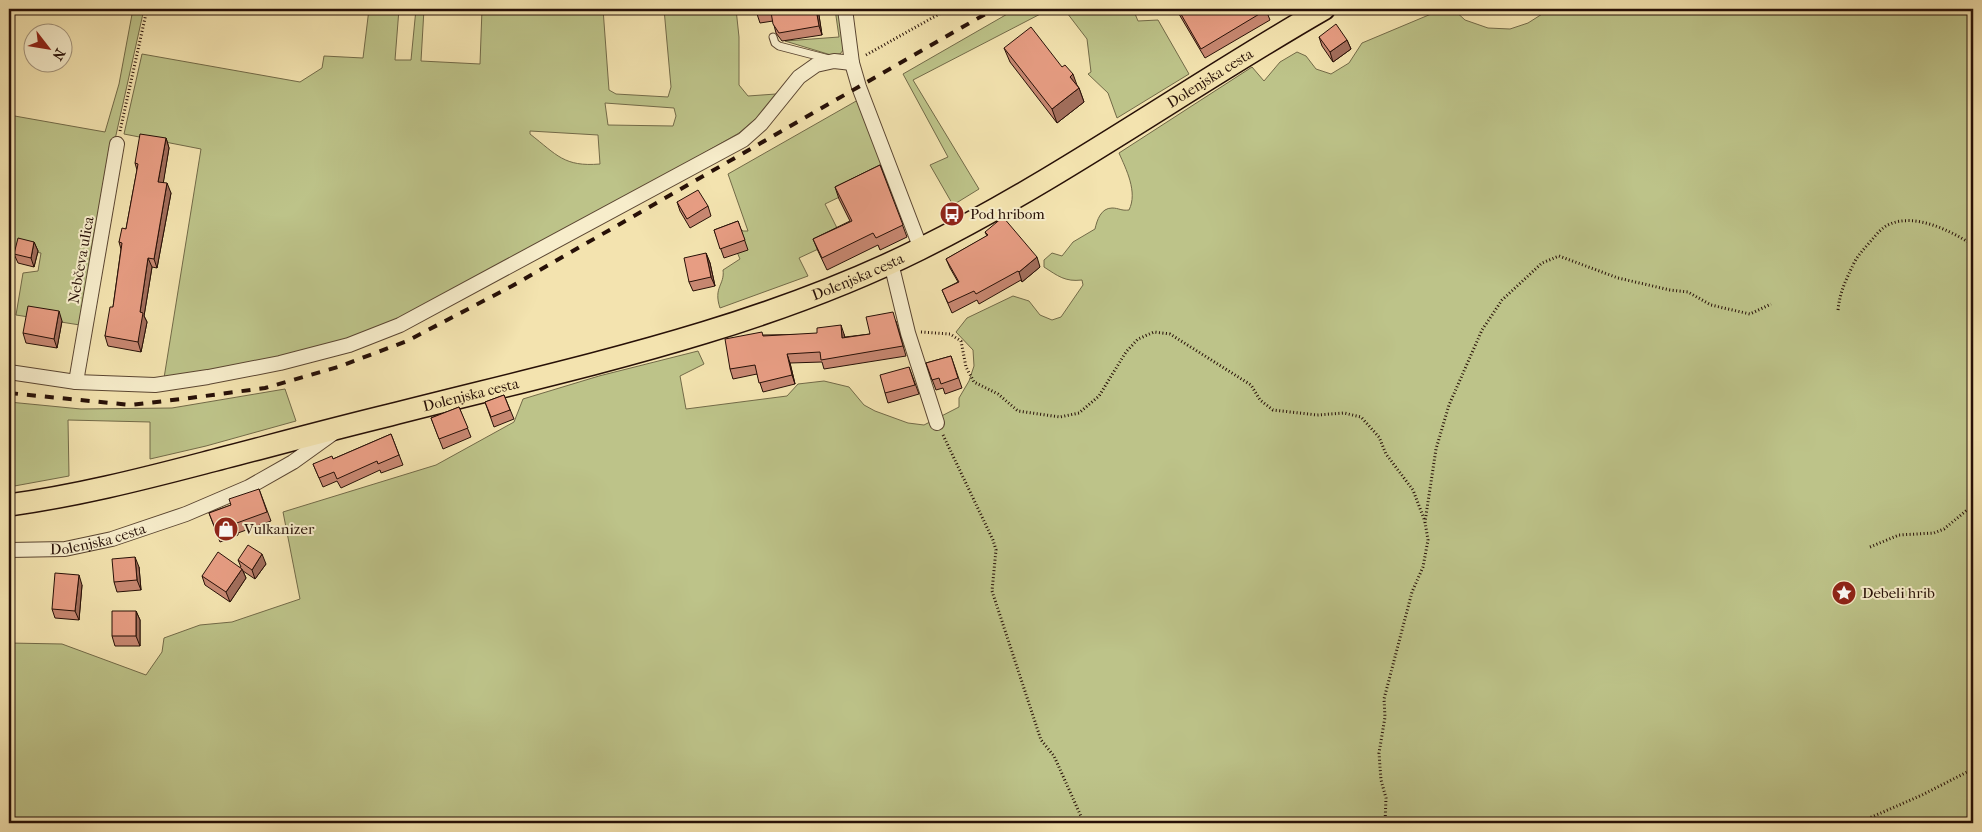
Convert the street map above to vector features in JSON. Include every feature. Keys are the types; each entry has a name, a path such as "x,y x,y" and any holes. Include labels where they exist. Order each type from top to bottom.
{"main road":[{"name":"Dolenjska cesta","path":"9,505 116,486 638,352 798,303 921,249 1052,177 1324,9"}],"street":[{"path":"845,9 852,62 859,87 921,249"},
{"path":"9,372 76,382 155,385 253,369 349,345 400,325 743,140 761,124 799,77 816,64 834,61 852,62"},
{"name":"Nebčeva ulica","path":"76,382 117,144"},
{"path":"891,263 908,333 937,423"},
{"name":"Dolenjska cesta","path":"9,550 65,549 112,539 186,514 249,487 293,462 341,427"}],"lane":[{"path":"773,37 775,43 780,46 805,51 834,61"}],"path":[{"path":"117,144 147,9"},
{"path":"852,62 948,9"},
{"path":"1838,310 1840,293 1859,254 1882,228 1890,223 1908,221 1926,224 1958,235 1973,245"},
{"path":"1424,522 1436,449 1449,406 1482,330 1502,300 1542,263 1559,256 1618,278 1670,290 1688,292 1711,305 1750,314 1771,304"},
{"path":"908,333 925,332 954,336 961,341 966,366 974,382 998,394 1018,412 1060,416 1079,413 1098,396 1126,352 1138,339 1154,332 1170,334 1251,385 1260,400 1273,410 1317,415 1344,413 1361,417 1379,437 1386,454 1413,490 1428,540 1423,567 1412,592 1384,699 1385,717 1379,753 1381,780 1386,798 1385,823"},
{"path":"937,423 994,540 996,550 992,591 1041,740 1054,756 1084,823"},
{"path":"1870,547 1899,536 1934,533 1944,528 1973,505"},
{"path":"1858,823 1922,795 1973,769"}],"green space":[{"path":"133,9 144,9 94,234 80,325 16,315 23,273 38,271 41,253 9,248 9,115 105,132 119,84"},
{"path":"369,9 399,9 395,60 411,60 416,9 424,9 421,61 480,64 482,9 603,9 609,90 616,94 668,97 671,87 664,9 736,9 739,37 739,85 748,96 776,94 759,116 739,133 618,202 444,297 385,325 341,341 251,364 164,378 201,149 124,134 142,54 300,82 322,68 324,56 363,58","holes":["605,103 674,108 676,116 673,126 608,125","530,131 598,135 600,164 578,164 562,158 530,134"]},
{"path":"835,9 840,9 844,49 840,54 831,55 785,41 839,37"},
{"path":"1016,9 1050,9 913,80 979,189 953,205 930,165 948,157 903,74"},
{"path":"1064,9 1133,9 1138,21 1158,20 1189,74 1117,118 1108,93 1088,74 1091,72 1087,39"},
{"path":"1443,9 1453,9 1465,20 1488,28 1510,29 1528,23 1550,9 1973,9 1973,823 9,823 9,643 62,644 146,675 162,652 164,638 200,625 232,622 300,599 283,512 436,465 514,422 523,399 599,376 698,351 704,364 680,376 686,409 787,396 798,384 824,381 849,387 864,405 875,411 908,423 924,425 959,407 959,398 969,381 974,366 973,350 956,332 967,318 1013,296 1029,301 1040,315 1052,320 1061,317 1083,285 1082,280 1071,280 1058,276 1044,267 1044,260 1052,253 1062,256 1073,242 1095,229 1098,218 1105,210 1112,208 1129,210 1132,188 1119,153 1252,67 1264,81 1280,62 1297,52 1306,56 1316,69 1331,74 1349,63 1362,43"},
{"path":"858,100 889,173 825,204 842,238 799,258 808,276 720,308 718,291 723,270 740,259 730,236 739,227 743,231 748,231 728,174"},
{"path":"285,389 296,421 206,446 150,459 150,422 68,420 69,476 9,487 9,402 81,409 172,408"}],"building":[{"path":"756,9 816,9 819,26 779,33 773,24 771,12 757,14"},
{"path":"1178,9 1201,9 1203,12 1208,9 1266,10 1201,49"},
{"path":"1336,24 1347,40 1330,52 1319,37"},
{"path":"1031,27 1062,67 1065,65 1073,74 1070,77 1079,88 1052,109 1004,48"},
{"path":"140,134 166,138 158,182 167,183 154,259 148,258 140,312 143,313 138,342 105,336 110,307 113,307 122,243 119,242 122,228 126,229 138,164 135,163"},
{"path":"880,165 903,225 876,238 873,233 822,258 813,239 852,221 835,187"},
{"path":"698,190 708,206 687,219 677,202"},
{"path":"1003,217 1037,257 1019,272 976,294 974,291 948,303 942,290 959,282 946,259 988,235 985,232"},
{"path":"738,221 745,240 720,249 714,230"},
{"path":"18,238 34,242 31,258 14,254"},
{"path":"706,253 711,277 689,282 684,258"},
{"path":"28,306 59,311 54,339 23,333"},
{"path":"893,312 903,346 821,360 820,352 787,354 792,375 759,383 755,365 730,369 725,339 762,332 763,336 817,333 817,328 841,325 842,338 870,334 866,317"},
{"path":"951,356 958,378 941,384 939,378 932,380 926,363"},
{"path":"909,367 915,385 885,393 880,375"},
{"path":"504,395 510,410 491,417 485,402"},
{"path":"459,407 468,428 439,439 431,418"},
{"path":"391,434 399,455 378,464 377,461 337,479 334,472 319,478 313,464 332,456 333,459"},
{"path":"259,489 267,512 234,524 217,533 209,513 231,505 229,499"},
{"path":"248,545 262,554 252,570 238,560"},
{"path":"218,552 242,569 226,592 202,576"},
{"path":"135,557 137,580 114,582 112,559"},
{"path":"55,573 79,575 75,611 52,609"},
{"path":"112,611 136,611 136,636 112,636"}],"railway":[{"path":"9,393 131,405 190,398 265,388 338,367 407,341 512,286 994,9"}],"place":[{"name":"Pod hribom","path":"952,214"},
{"name":"Vulkanizer","path":"226,529"},
{"name":"Debeli hrib","path":"1844,593"}]}
